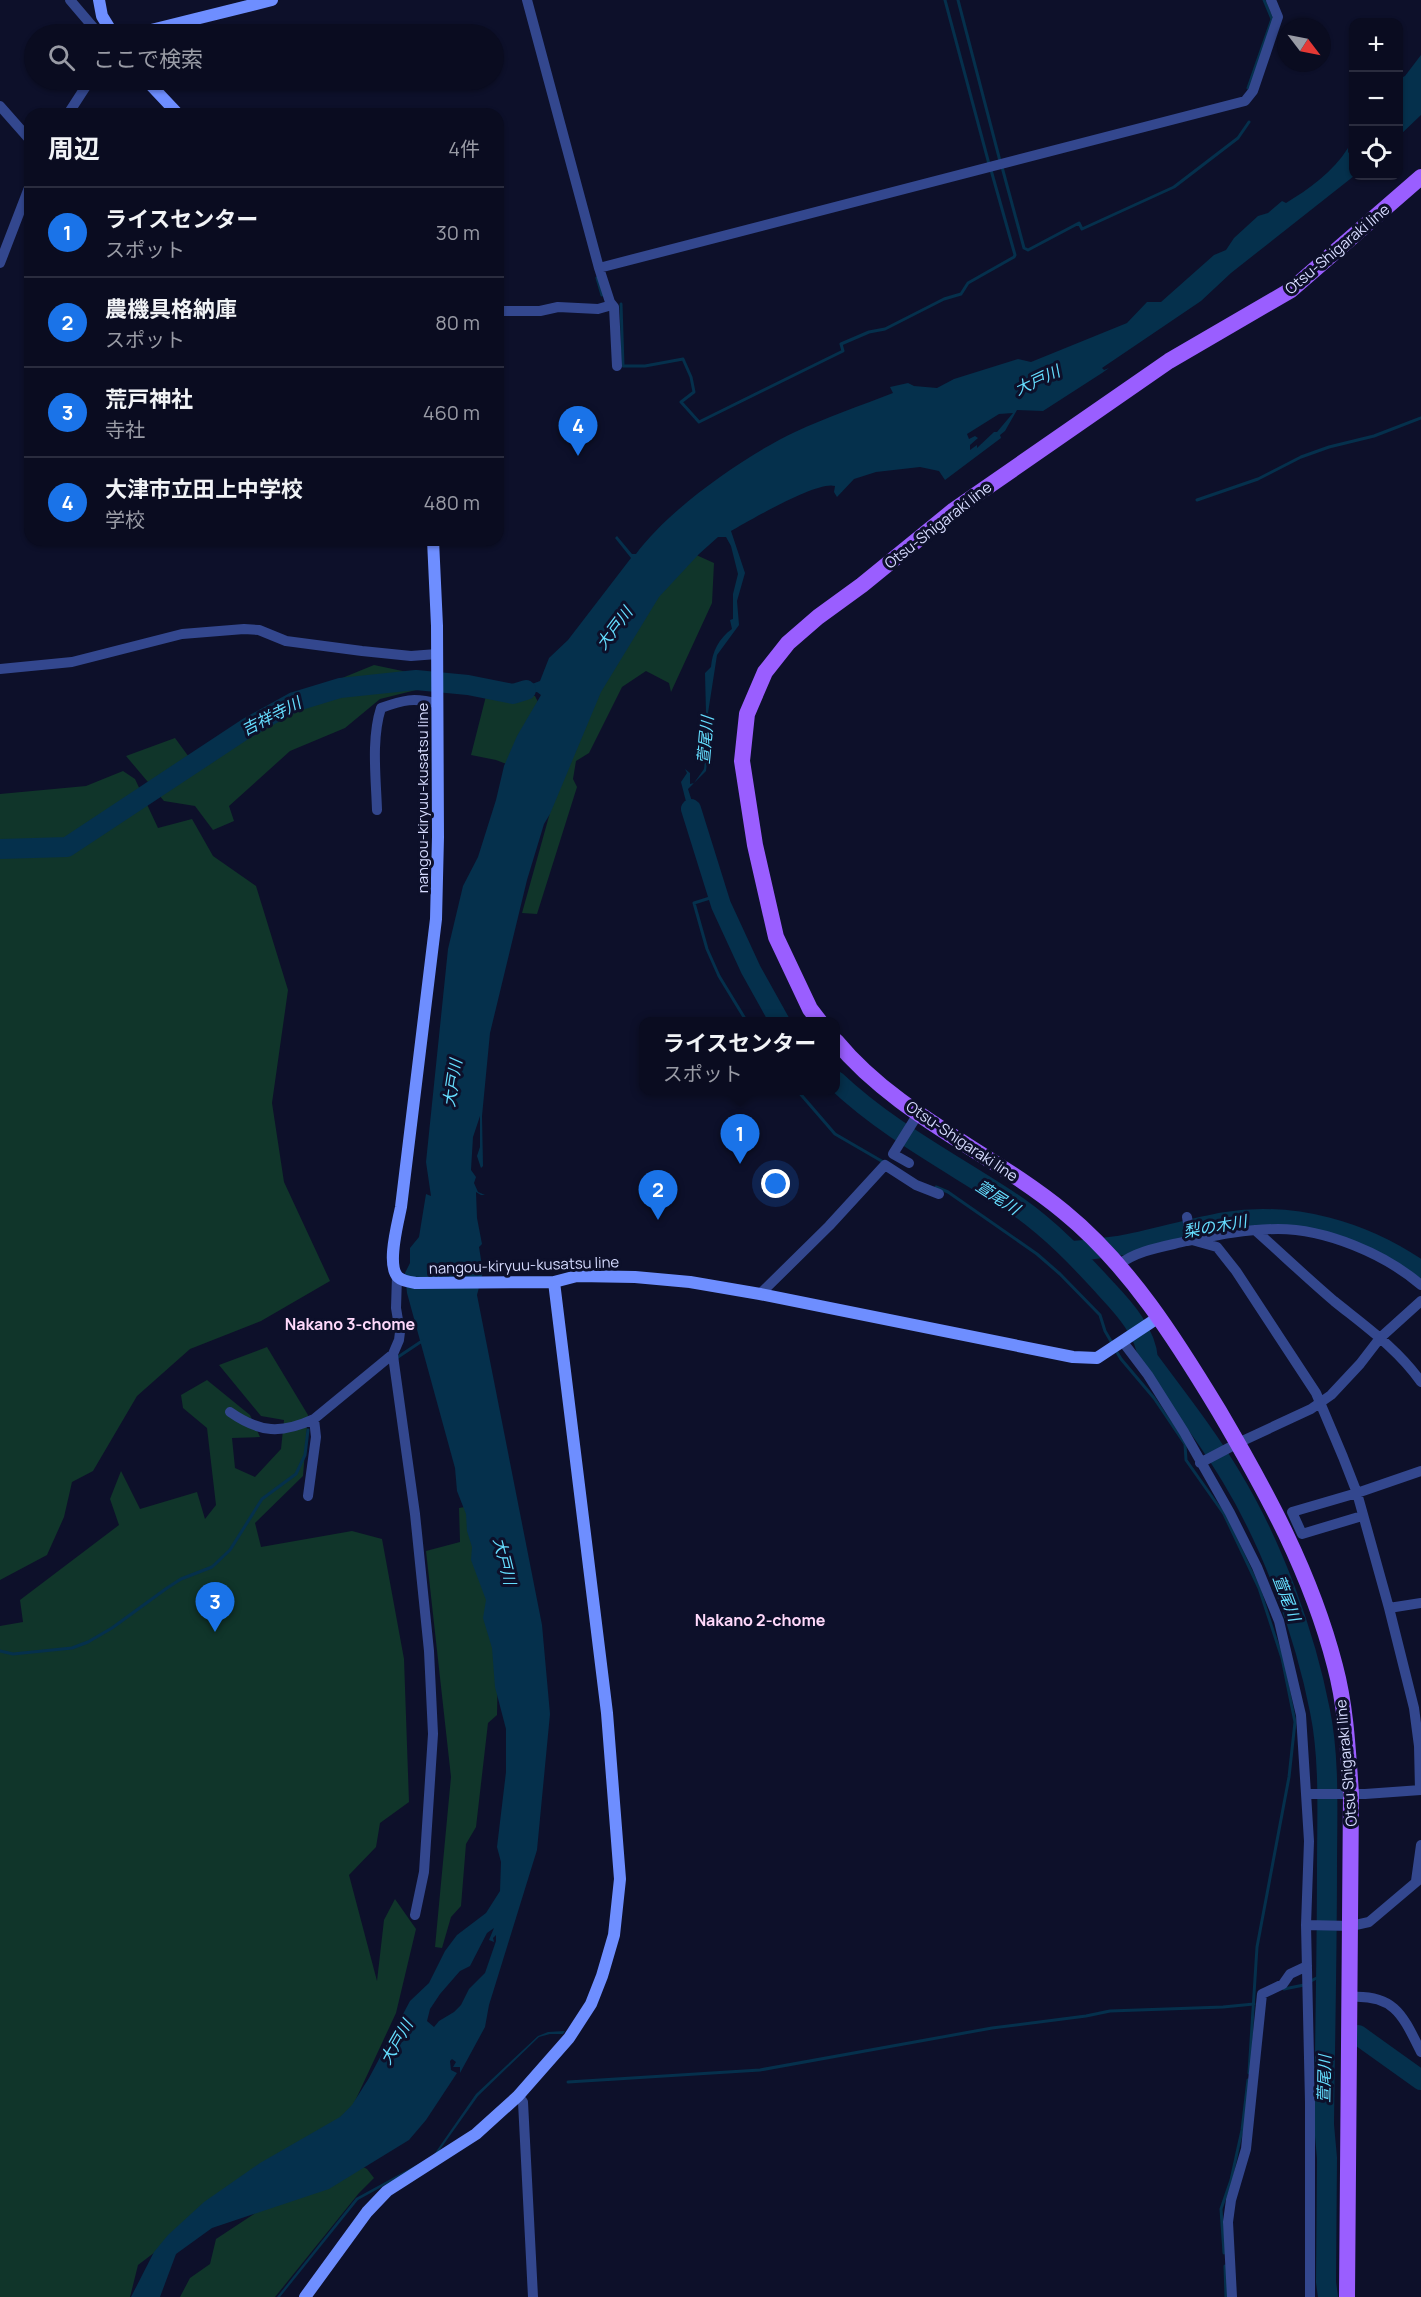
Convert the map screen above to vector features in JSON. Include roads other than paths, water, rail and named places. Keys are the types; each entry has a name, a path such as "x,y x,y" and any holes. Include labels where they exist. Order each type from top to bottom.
{"main road":[{"path":"99,0 102,16 107,24"},
{"path":"175,24 272,0"},
{"path":"155,90 172,108"},
{"name":"Otsu-Shigaraki line","path":"816,1017 810,1009 776,936 755,845 742,761 747,714 765,672 788,643 803,630 954,510 1169,361 1291,290 1421,177"},
{"name":"nangou-kiryuu-kusatsu line","path":"433,546 438,702 436,919 401,1207 393,1253 392,1265 400,1278 416,1283 554,1282 577,1276 635,1277 690,1282 1073,1357 1097,1358 1156,1319"},
{"name":"Otsu-Shigaraki line","path":"840,1046 856,1066 915,1118 1026,1183 1065,1213 1113,1260"},
{"name":"Otsu Shigaraki line","path":"1113,1260 1200,1379 1234,1445 1290,1525 1336,1667 1346,1728 1346,1925 1350,1997 1347,2297"},
{"path":"304,2297 367,2212 387,2191 476,2134 518,2096 569,2038 591,2004 614,1935 620,1879 607,1713 554,1282"}],"street":[{"path":"70,0 90,24"},
{"path":"527,0 599,268 612,305 617,366"},
{"path":"599,268 1245,101 1253,91 1278,17 1271,0"},
{"path":"72,108 84,90"},
{"path":"0,106 24,133"},
{"path":"0,262 24,200"},
{"path":"504,312 558,308 598,309 612,305"},
{"path":"0,669 72,662 182,634 244,629 259,630 286,641 362,651 411,656 437,654"},
{"path":"377,810 375,767 378,718 381,708 401,700 421,699 438,702"},
{"path":"909,1163 893,1154 915,1118"},
{"path":"760,1294 829,1226 885,1165 916,1185 939,1194"},
{"path":"1187,1217 1192,1240"},
{"path":"1113,1260 1221,1233 1279,1229 1309,1233 1352,1245 1406,1272 1421,1285"},
{"path":"1255,1230 1332,1299 1380,1338 1419,1376"},
{"path":"1192,1240 1217,1247 1271,1325 1320,1402 1357,1493 1414,1708 1419,1746 1420,1790 1308,1794"},
{"path":"400,1278 396,1308 400,1332 393,1358 415,1514 429,1651 433,1734 424,1872 415,1915"},
{"path":"1200,1463 1311,1409 1331,1395 1380,1338 1421,1301"},
{"path":"1125,1341 1172,1413 1230,1513 1257,1567 1279,1621 1301,1715 1308,1794 1310,2297"},
{"path":"230,1412 248,1425 271,1430 284,1429 314,1419 393,1358"},
{"path":"308,1496 316,1437 314,1419"},
{"path":"1362,1516 1302,1534 1290,1525 1292,1512 1421,1471"},
{"path":"1389,1608 1421,1603"},
{"path":"1309,1925 1346,1925 1369,1922 1419,1880 1421,1845"},
{"path":"1232,2297 1228,2222 1231,2200 1246,2149 1262,1994 1283,1984 1290,1974 1307,1966"},
{"path":"1350,1997 1367,1996 1386,2002 1398,2010 1421,2052"},
{"path":"518,2096 523,2102 533,2297"}],"water":[{"path":"1421,55 1421,115 1403,132 1403,77"},
{"name":"大戸川","path":"1348,148 1349,180 1231,273 1201,301 1102,368 1104,370 1109,368 1102,373 1043,411 1017,410 1005,431 1000,435 1001,438 945,480 939,471 920,467 876,472 854,479 837,497 834,492 835,486 814,489 783,502 731,531 745,573 737,601 739,625 717,655 708,713 711,723 706,771 694,783 704,769 709,724 706,713 705,673 711,667 717,646 732,629 730,620 733,619 733,594 738,574 731,546 726,537 718,537 699,554 659,597 601,692 544,824 527,880 490,1033 482,1116 483,1166 481,1168 477,1156 480,1147 480,1116 473,1137 471,1170 476,1177 474,1183 478,1192 485,1195 476,1192 477,1218 482,1244 479,1247 483,1272 477,1295 542,1625 550,1714 537,1850 489,2005 485,2027 460,2073 460,2067 453,2067 456,2062 452,2059 450,2061 451,2070 457,2073 426,2120 409,2140 329,2189 212,2228 176,2254 160,2297 131,2297 154,2252 168,2235 204,2202 260,2163 340,2117 352,2105 410,2001 429,1983 445,1951 457,1935 486,1913 500,1891 501,1862 497,1847 506,1772 506,1729 495,1687 492,1648 483,1618 486,1600 471,1560 472,1547 467,1531 466,1514 457,1491 455,1468 407,1293 405,1273 410,1263 410,1248 419,1237 426,1194 431,1196 426,1162 448,949 463,886 478,857 504,766 517,736 541,695 537,692 512,695 499,692 516,690 540,681 549,658 568,640 631,558 615,538 617,536 632,554 636,554 650,537 687,502 731,469 795,432 893,393 890,387 908,383 914,386 937,388 954,379 1018,359 1031,362 1127,323 1147,302 1161,302 1214,255 1226,250 1234,238 1258,216 1268,213 1282,201 1286,203 1312,186 1335,165","holes":["1013,413 997,432 994,432 977,448 977,445 970,450 970,445 978,438 975,436 969,439 967,434 999,414","494,1928 489,1940 494,1942 493,1938 496,1935 496,1941 485,1973 469,1989 461,2005 434,2027 427,2021 430,2009 460,1971 470,1966 487,1933"]},
{"path":"685,769 690,773 690,784 694,783 688,789 704,839 693,829 681,782 687,773"},
{"path":"565,2031 563,2034 539,2037 478,2096 434,2158 358,2200 280,2297 277,2297 356,2198 433,2156 476,2094 538,2036 548,2032"}],"waterway":[{"path":"945,0 989,164"},
{"path":"958,0 1000,161"},
{"path":"1248,88 1272,19 1264,0"},
{"path":"1002,167 1024,248 1028,250 1079,223 1082,229 1174,187 1238,138 1249,122"},
{"path":"621,304 623,366 645,366 683,359 691,377 694,392 681,402 699,422 843,351 841,344 869,332 885,329 944,299 961,294 968,283 1014,257 991,170"},
{"path":"597,278 602,295"},
{"path":"1197,500 1258,479 1301,457 1329,447 1374,436 1421,418"},
{"name":"吉祥寺川","path":"0,849 67,847 247,728 294,702 340,688 416,680 468,685 513,694 526,690"},
{"name":"萱尾川","path":"691,809 721,905 751,970 777,1017"},
{"path":"717,893 694,903 707,949 719,976 744,1017"},
{"name":"萱尾川","path":"840,1084 901,1132 1029,1215 1064,1245 1114,1297 1139,1331 1148,1359 1202,1432 1232,1478 1274,1561 1296,1621 1314,1682 1327,1768 1324,2125 1327,2158 1326,2282 1328,2297"},
{"path":"801,1095 835,1134 885,1163"},
{"path":"936,1187 948,1192 1037,1254 1060,1274 1100,1315 1112,1343"},
{"name":"梨の木川","path":"1072,1251 1131,1243 1225,1222 1277,1219 1327,1227 1352,1235 1376,1245 1421,1271"},
{"path":"395,1359 422,1341"},
{"path":"1115,1349 1154,1398 1185,1444 1186,1460 1224,1514 1259,1588 1282,1658 1295,1722 1289,1777 1257,1947 1249,2073"},
{"path":"0,1651 13,1654 72,1648 88,1642 112,1628 181,1579 212,1567 230,1550 262,1499 296,1474 305,1455 308,1430"},
{"path":"1309,1982 1326,1973"},
{"path":"1284,1989 1304,1985"},
{"path":"568,2082 760,2070 992,2028 1110,2011 1254,2004"},
{"path":"1358,2035 1421,2080"},
{"path":"1224,2253 1221,2209 1231,2180 1242,2130 1248,2080"},
{"path":"1225,2266 1226,2297"}],"place":[{"name":"大津市立田上中学校","path":"578,456"},
{"name":"ライスセンター","path":"740,1164"},
{"name":"農機具格納庫","path":"658,1220"},
{"name":"荒戸神社","path":"215,1632"}],"district":[{"name":"Nakano 3-chome","path":"350,1324"},
{"name":"Nakano 2-chome","path":"760,1620"}]}
